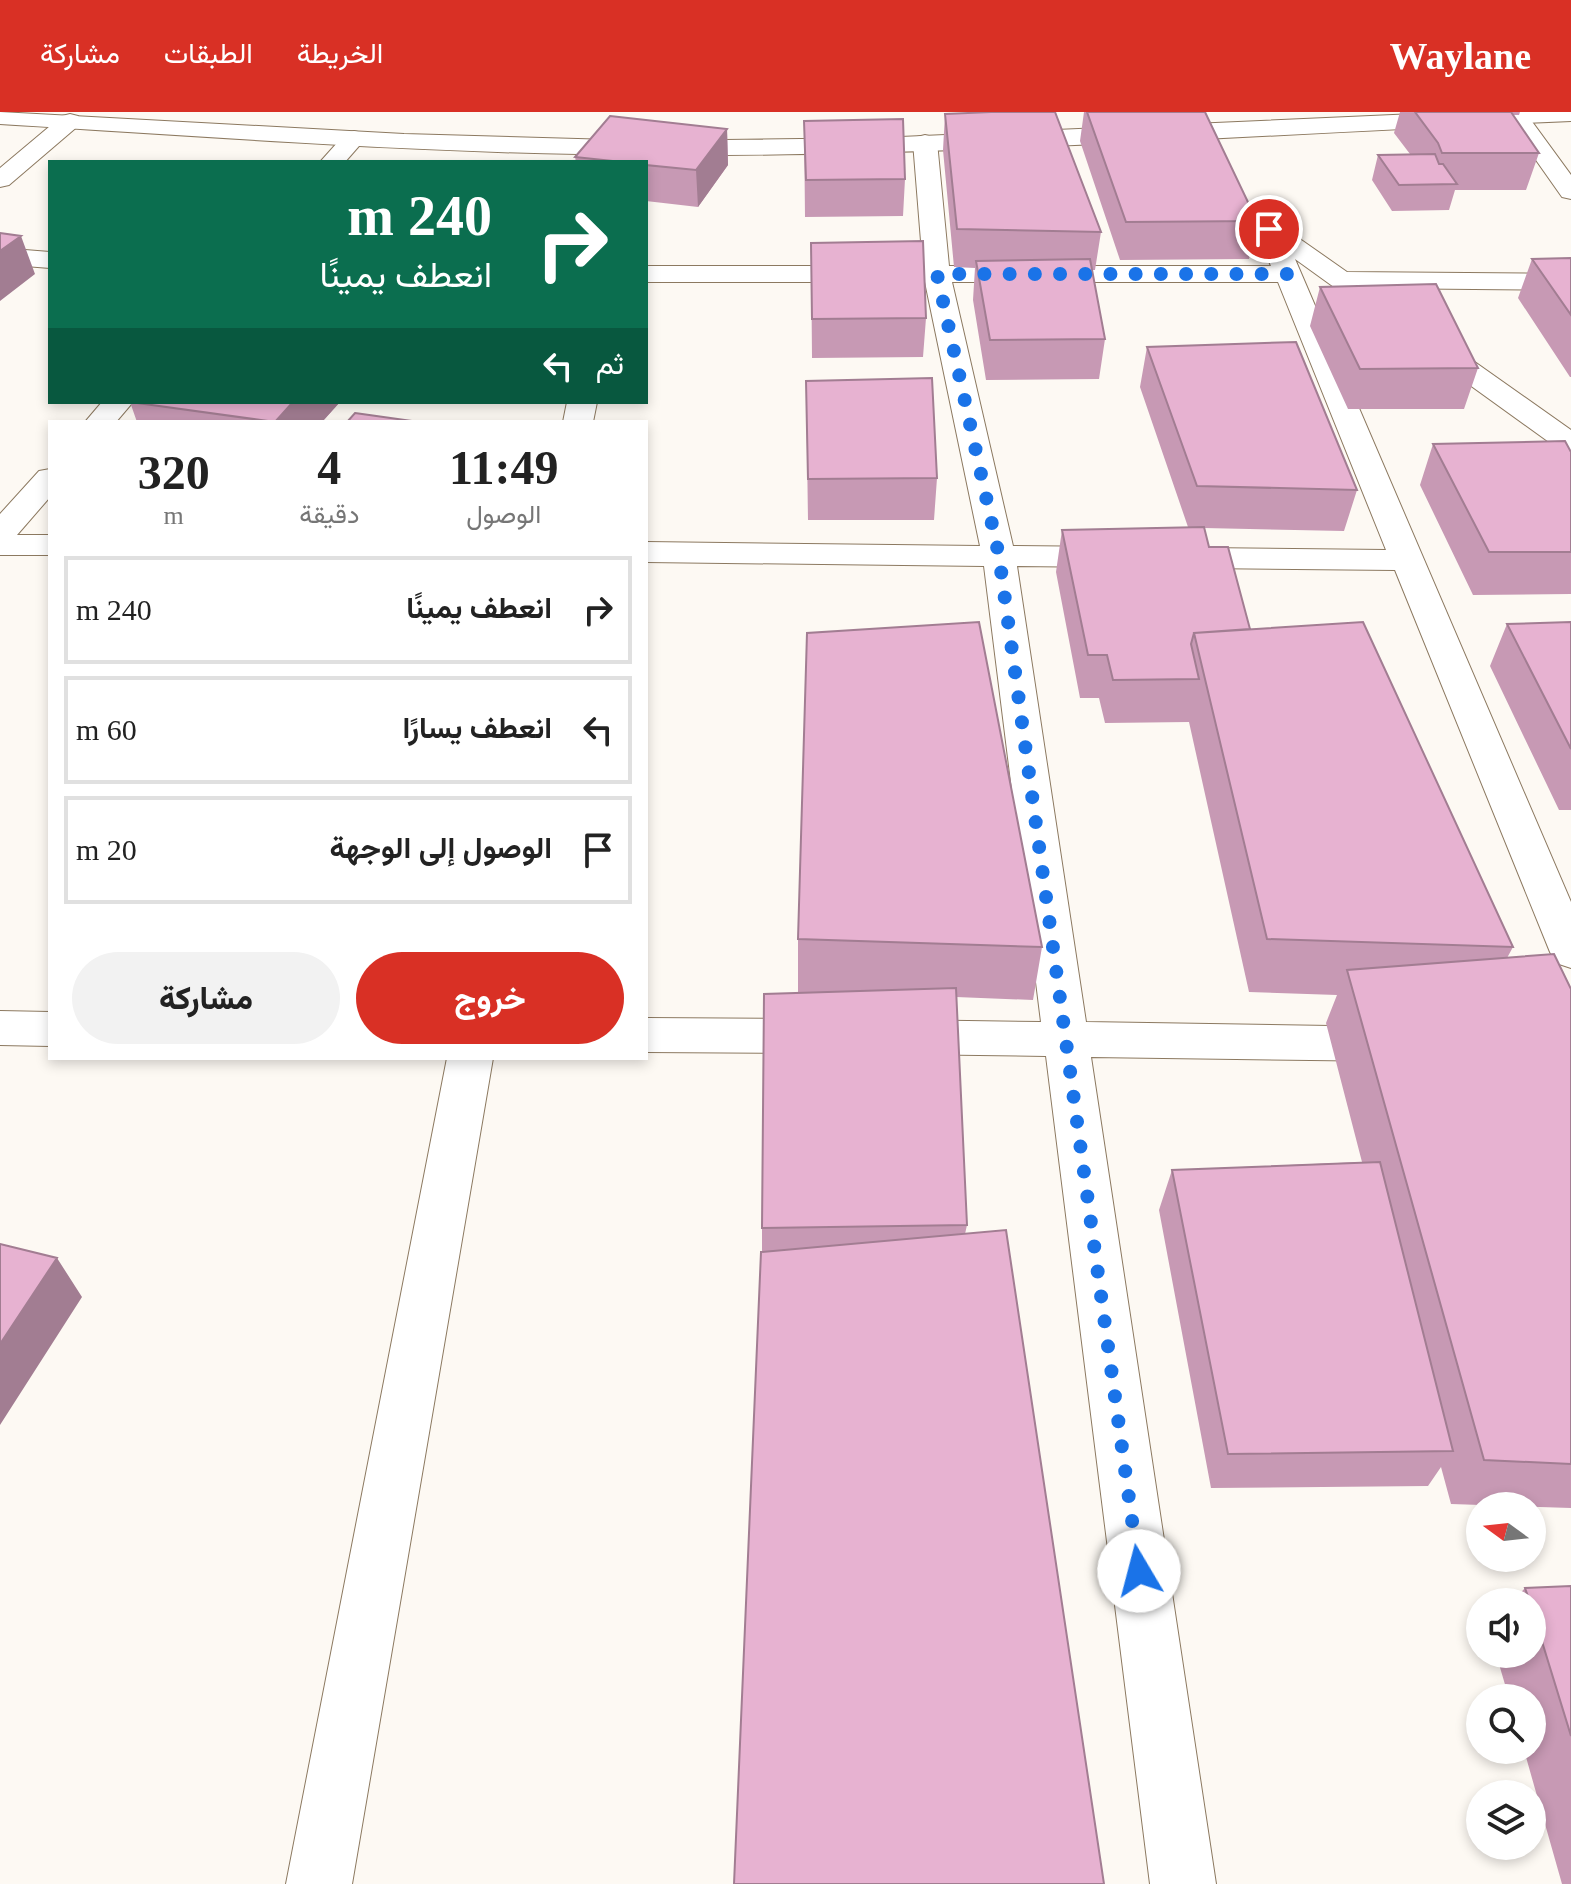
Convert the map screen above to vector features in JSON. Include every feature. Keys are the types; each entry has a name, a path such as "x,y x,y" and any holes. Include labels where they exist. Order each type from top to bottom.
{"street":[{"path":"0,117 633,155 1571,114"},
{"path":"1516,116 1571,192"},
{"path":"0,180 70,121"},
{"path":"1131,134 1169,160"},
{"path":"334,160 354,138"},
{"path":"925,142 937,274 999,556 1183,1884"},
{"path":"1571,444 1257,220 1288,274 1571,952"},
{"path":"0,256 48,260"},
{"path":"648,274 1288,274"},
{"path":"1338,280 1571,282"},
{"path":"102,420 116,404"},
{"path":"0,534 48,480"},
{"path":"0,545 48,545"},
{"path":"648,552 1407,560"},
{"path":"0,1028 48,1029"},
{"path":"648,1035 1429,1045"},
{"path":"319,1884 470,1060"}],"building":[{"path":"1055,112 1101,232 957,229 945,114"},
{"path":"1087,112 1205,112 1257,221 1126,222"},
{"path":"1415,112 1511,112 1539,153 1442,153"},
{"path":"610,116 727,129 696,170 648,165 648,160 575,157"},
{"path":"903,119 905,179 806,180 804,121"},
{"path":"1435,154 1439,164 1443,164 1457,184 1399,185 1378,155"},
{"path":"0,233 21,236 0,251"},
{"path":"923,241 926,318 812,319 811,243"},
{"path":"1571,258 1571,315 1532,259"},
{"path":"1090,259 1105,339 990,340 976,261"},
{"path":"1436,284 1478,368 1360,369 1320,287"},
{"path":"1296,342 1357,490 1197,486 1147,347"},
{"path":"932,378 937,478 808,479 806,381"},
{"path":"144,404 291,404 277,420"},
{"path":"355,413 405,420 349,420"},
{"path":"1565,441 1571,452 1571,552 1489,552 1433,444"},
{"path":"1204,527 1209,547 1228,547 1250,629 1194,633 1191,644 1199,679 1113,680 1107,655 1088,655 1062,530"},
{"path":"979,622 1042,947 798,939 807,633"},
{"path":"1363,622 1513,947 1267,939 1194,633"},
{"path":"1571,622 1571,749 1507,624"},
{"path":"1554,954 1571,989 1571,1464 1484,1460 1347,970"},
{"path":"956,988 967,1225 762,1228 764,994"},
{"path":"1380,1162 1453,1451 1228,1454 1172,1170"},
{"path":"1006,1230 1104,1884 734,1884 761,1252"},
{"path":"0,1244 57,1258 0,1344"},
{"path":"1571,1586 1571,1736 1546,1655 1546,1588 1525,1588"}],"route":[{"path":"1139,1571 999,556 937,274 1288,274 1269,229"}]}
